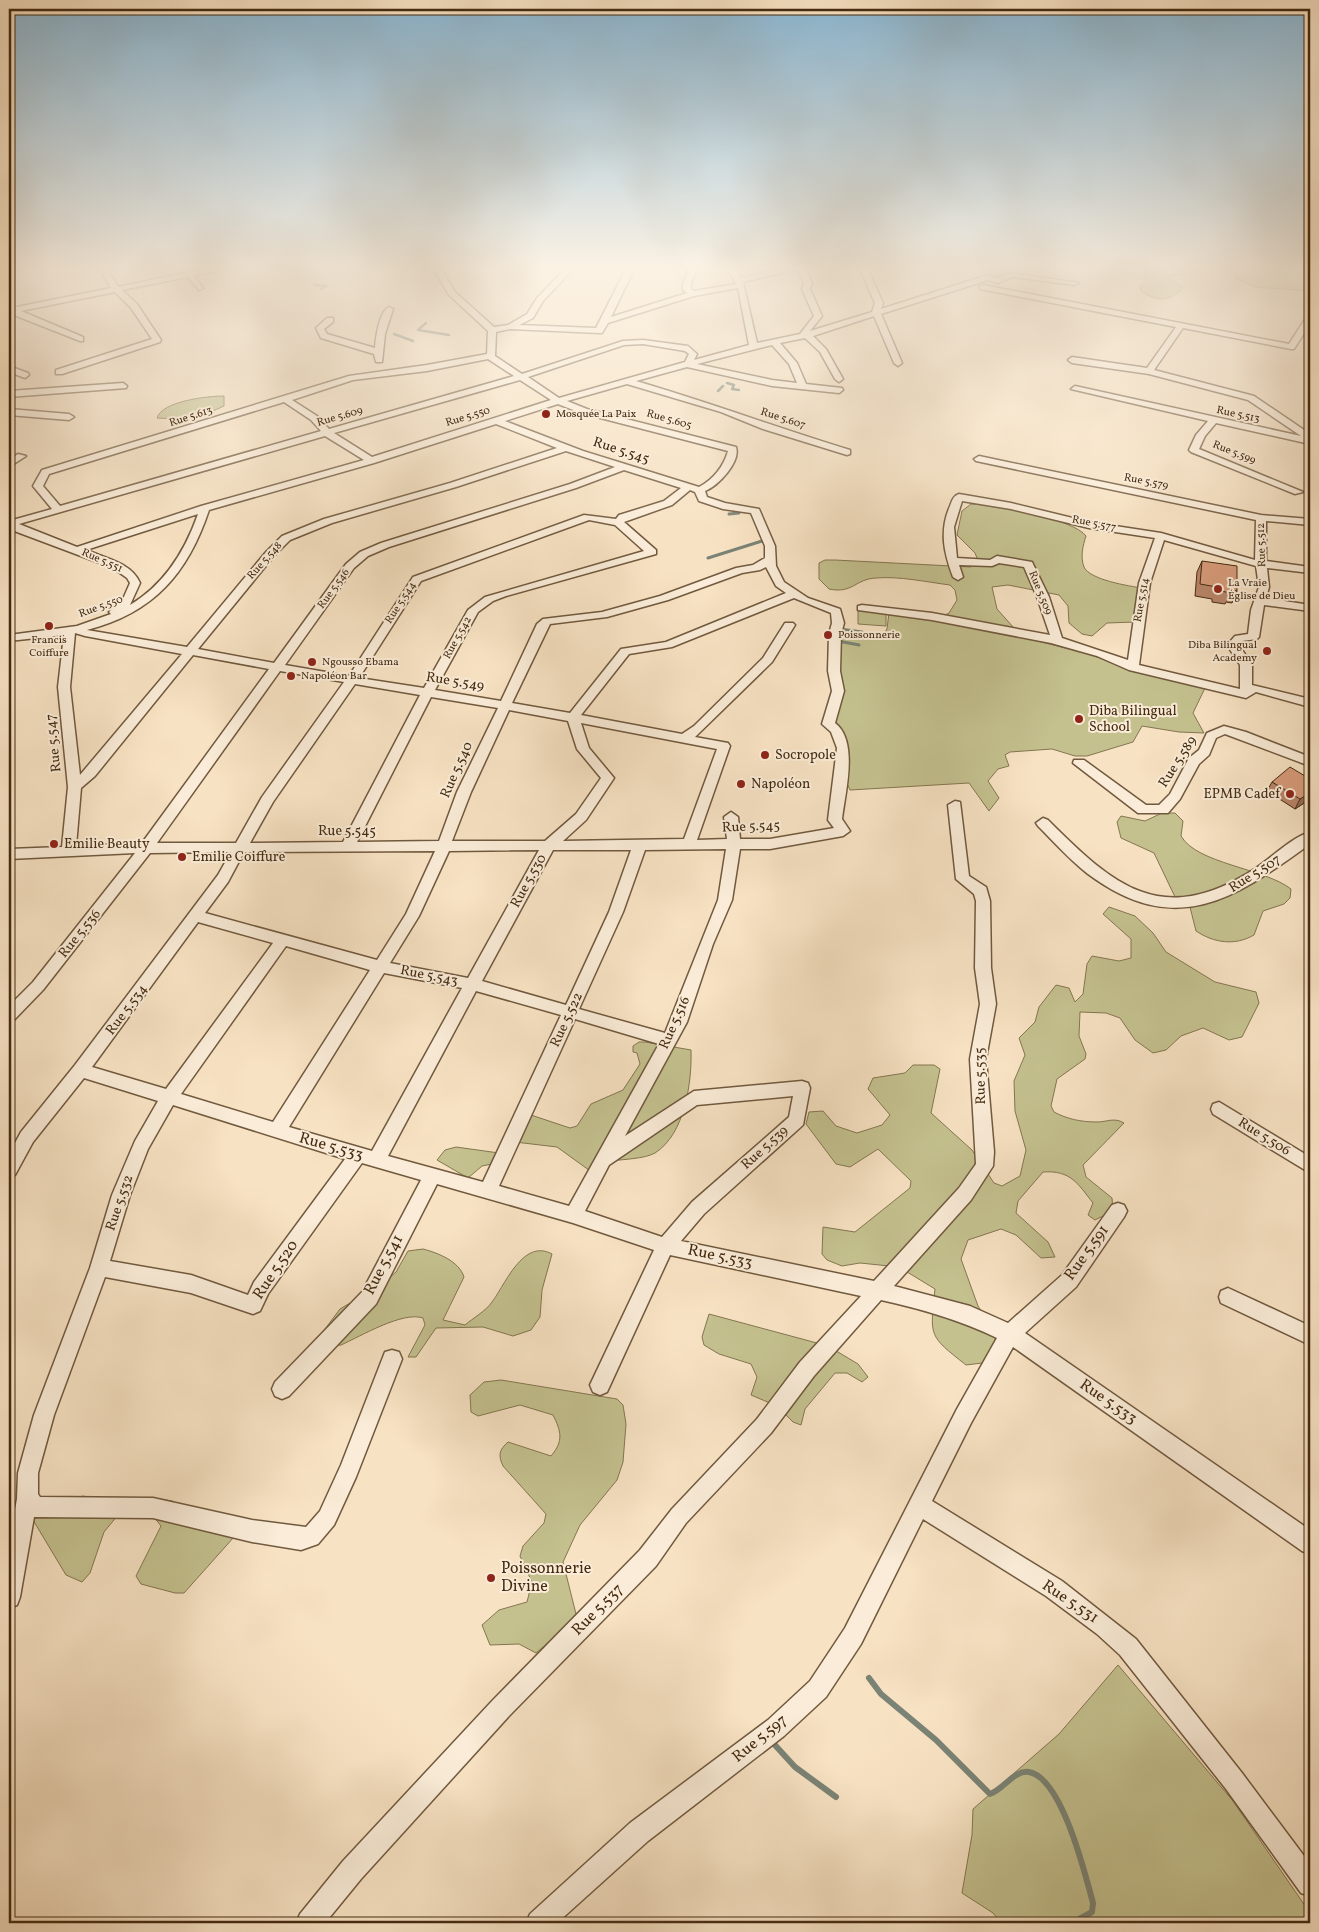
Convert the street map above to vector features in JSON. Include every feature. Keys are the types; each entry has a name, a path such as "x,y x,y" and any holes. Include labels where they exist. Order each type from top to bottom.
{"street":[{"path":"59,372 111,355"},
{"path":"378,355 379,374"},
{"name":"Rue 5.609","path":"9,525 587,355"},
{"name":"Rue 5.609","path":"690,365 689,362 692,355"},
{"name":"Rue 5.550","path":"9,638 74,629 96,623 142,604 162,587 182,561 194,539 205,508 371,460 627,380 722,355"},
{"path":"785,355 792,363 803,386"},
{"path":"825,355 839,379"},
{"path":"896,355 898,363"},
{"path":"1149,371 1160,355"},
{"path":"285,399 335,383 490,356"},
{"name":"Rue 5.605","path":"490,356 558,401 584,411 733,449 733,457 720,474 704,490 693,489"},
{"path":"1072,360 1149,371 1251,398 1310,439"},
{"path":"690,365 772,383 839,390"},
{"path":"9,369 25,375"},
{"name":"Rue 5.607","path":"627,380 724,410 766,427 847,452"},
{"path":"9,394 123,386"},
{"name":"Rue 5.513","path":"1075,389 1213,421 1310,439"},
{"path":"285,399 314,418 327,433 346,442 371,460"},
{"name":"Rue 5.613","path":"58,510 38,486 45,472 113,453 285,399"},
{"path":"9,412 68,417"},
{"name":"Rue 5.545","path":"9,854 68,853 147,848 770,844 844,831 835,820 843,748 836,730 828,724 838,691 834,671 835,634 838,623 836,611 804,600 780,584 770,560 770,546 755,511 713,503 703,499 693,489 565,448 496,421"},
{"name":"Rue 5.599","path":"1213,421 1202,435 1194,450 1298,492"},
{"name":"Rue 5.548","path":"75,787 90,773 270,554 286,538 328,521 453,485 565,448"},
{"path":"9,464 21,456"},
{"name":"Rue 5.579","path":"979,459 1261,518 1310,522"},
{"name":"Rue 5.546","path":"147,848 250,702 279,667 350,566 364,554 385,545 573,486 623,467"},
{"path":"618,522 623,517 668,503 693,489"},
{"name":"Rue 5.577","path":"958,576 952,561 946,533 949,518 959,497 1011,506 1089,525 1161,536 1239,559 1310,570"},
{"path":"77,550 205,508"},
{"name":"Rue 5.544","path":"242,847 267,800 352,680 421,575 588,517 618,522"},
{"name":"Rue 5.512","path":"1246,694 1246,665 1233,645 1239,638 1253,636 1257,610 1262,601 1264,587 1260,545 1261,518"},
{"name":"Rue 5.542","path":"348,846 474,610 502,594 652,552 618,522"},
{"name":"Rue 5.551","path":"9,525 17,526 117,566 132,576 135,584 133,592 123,607 96,623"},
{"name":"Rue 5.514","path":"1133,667 1146,576 1154,550 1161,536"},
{"name":"Rue 5.509","path":"952,561 992,564 997,559 1028,564 1043,597 1057,640"},
{"name":"Rue 5.540","path":"277,1131 382,967 412,916 436,866 442,846 505,705 543,624 547,621 585,618 612,613 664,598 740,570 756,568 770,560"},
{"path":"573,718 625,651 668,645 794,594"},
{"path":"1262,601 1310,608"},
{"path":"862,608 892,610 974,623 1057,640 1117,659 1133,667 1246,694 1254,688 1310,703"},
{"path":"685,738 698,730 768,660 789,625"},
{"name":"Rue 5.549","path":"74,629 352,680 505,705 724,746 690,841 685,845"},
{"name":"Rue 5.547","path":"68,853 75,787 64,687 74,629"},
{"name":"Rue 5.530","path":"377,1159 548,846 581,817 608,778 583,749 573,718"},
{"name":"Rue 5.589","path":"1079,763 1143,810 1155,811 1163,810 1175,796 1194,761 1205,752 1211,736 1224,730 1310,762"},
{"name":"Rue 5.535","path":"878,1290 965,1194 984,1166 978,1059 988,1004 983,968 983,901 981,890 963,878 957,848 960,837 955,805"},
{"name":"Rue 5.516","path":"573,1215 679,1022 706,944 725,900 734,843 731,817"},
{"name":"Rue 5.507","path":"1043,823 1093,871 1129,894 1148,902 1170,905 1189,903 1223,893 1251,879 1310,837"},
{"name":"Rue 5.522","path":"488,1191 616,912 638,846"},
{"name":"Rue 5.534","path":"9,1170 27,1137 81,1070 196,916 242,847"},
{"name":"Rue 5.536","path":"9,1016 38,986 147,848"},
{"name":"Rue 5.543","path":"196,916 382,967 471,984 662,1038"},
{"name":"Rue 5.532","path":"9,1597 27,1499 28,1473 44,1415 99,1268 121,1195 141,1146 168,1099 282,940"},
{"name":"Rue 5.533","path":"81,1070 168,1099 358,1155 573,1215 665,1246 878,1290 970,1315 1010,1334 1310,1543"},
{"name":"Rue 5.539","path":"600,1384 665,1246 698,1208 797,1120 802,1088 694,1098 603,1160"},
{"name":"Rue 5.506","path":"1219,1108 1310,1166"},
{"name":"Rue 5.520","path":"99,1268 191,1284 253,1305 261,1288 358,1155"},
{"name":"Rue 5.541","path":"282,1389 369,1298 432,1176"},
{"name":"Rue 5.591","path":"1010,1334 1069,1281 1118,1211"},
{"name":"Rue 5.537","path":"310,1923 352,1870 501,1708 648,1558 679,1516 764,1426 807,1370 878,1290"},
{"path":"1228,1297 1310,1336"},
{"path":"920,1505 964,1416 1010,1334"},
{"path":"27,1499 36,1507 153,1508 252,1531 301,1539 311,1537 319,1530 327,1518 349,1470 392,1359"},
{"name":"Rue 5.531","path":"920,1505 1082,1609 1109,1629 1128,1647 1234,1782 1310,1884"},
{"name":"Rue 5.597","path":"539,1923 639,1832 776,1728 818,1689 853,1636 920,1505"}],"shaded area":[{"path":"224,396 224,406 200,415 183,418 157,418 167,407 176,404 197,398"},
{"path":"971,504 997,507 1050,518 1079,530 1086,536 1082,559 1084,567 1088,572 1110,582 1142,588 1135,622 1107,623 1092,636 1082,634 1069,623 1068,606 1059,595 1008,585 992,587 997,609 1022,637 1089,654 1124,667 1205,688 1193,713 1204,733 1179,732 1142,726 1133,742 1087,756 1075,756 1052,749 1010,752 1005,755 1009,766 998,769 988,781 999,798 989,811 969,783 850,790 844,777 845,740 834,720 843,630 882,637 887,629 889,612 941,617 949,613 957,600 955,590 950,585 904,579 869,579 844,590 829,589 819,579 819,563 825,560 835,560 971,567 977,558 975,553 957,535 962,511"},
{"path":"858,609 886,611 886,626 858,624"},
{"path":"1162,813 1175,813 1183,821 1181,836 1189,845 1201,853 1279,882 1291,889 1290,898 1284,904 1263,911 1254,935 1239,941 1225,942 1210,938 1196,931 1189,903 1176,899 1154,853 1121,838 1117,822 1121,816 1145,821"},
{"path":"1109,907 1135,916 1153,933 1166,952 1215,982 1256,992 1259,1003 1242,1037 1229,1040 1203,1028 1181,1036 1166,1050 1153,1053 1135,1040 1120,1018 1106,1013 1080,1012 1079,1036 1086,1054 1085,1059 1057,1079 1051,1106 1054,1112 1074,1120 1097,1122 1114,1120 1124,1123 1083,1165 1086,1177 1112,1198 1113,1211 1095,1220 1088,1215 1093,1203 1078,1184 1061,1173 1043,1172 1018,1201 1016,1213 1048,1242 1055,1257 1041,1258 1016,1235 1001,1229 968,1240 961,1259 978,1306 996,1335 990,1362 966,1365 944,1347 934,1334 932,1317 935,1289 899,1267 860,1263 842,1266 827,1260 822,1254 823,1227 855,1232 910,1188 911,1181 878,1149 850,1167 836,1164 806,1124 809,1112 823,1111 836,1126 857,1133 882,1125 890,1115 868,1089 873,1078 905,1073 913,1065 934,1065 940,1069 931,1113 972,1150 994,1183 1002,1186 1020,1176 1026,1150 1015,1111 1014,1081 1025,1055 1019,1038 1035,1022 1039,1007 1056,985 1069,988 1075,1002 1083,994 1087,964 1092,956 1119,961 1131,958 1131,939 1103,914"},
{"path":"639,1042 691,1050 690,1077 685,1106 673,1133 655,1153 640,1158 612,1161 607,1169 593,1173 557,1147 515,1142 497,1163 482,1166 468,1178 437,1160 445,1150 456,1147 499,1153 514,1128 531,1115 570,1128 577,1126 591,1104 623,1090 640,1064 637,1053 633,1052 633,1046"},
{"path":"423,1249 447,1258 458,1266 461,1271 464,1277 443,1320 465,1325 489,1305 509,1275 524,1258 532,1252 542,1251 552,1254 542,1290 540,1317 531,1330 513,1336 483,1327 436,1328 416,1357 408,1357 425,1325 423,1318 405,1318 394,1321 341,1345 332,1346 319,1337 340,1309 382,1284 396,1272 408,1251"},
{"path":"709,1314 828,1346 858,1364 868,1377 862,1382 847,1373 835,1373 805,1409 801,1425 793,1422 777,1406 751,1395 757,1377 751,1364 719,1354 704,1345 702,1337"},
{"path":"501,1380 617,1399 623,1405 626,1424 623,1462 617,1480 580,1525 563,1562 577,1618 536,1653 519,1644 490,1645 482,1625 499,1610 527,1602 532,1582 520,1556 523,1546 544,1523 546,1514 503,1466 500,1456 501,1450 508,1442 551,1456 558,1446 560,1436 553,1415 520,1405 478,1416 471,1412 470,1395 484,1382"},
{"path":"83,1496 107,1501 154,1498 172,1501 193,1510 234,1537 184,1593 175,1593 141,1584 136,1576 161,1526 151,1513 118,1515 104,1532 90,1573 82,1582 66,1575 33,1520 63,1501"},
{"path":"1118,1665 1233,1801 1310,1913 1310,1923 1001,1923 993,1913 962,1893 972,1835 973,1809 1059,1734"}],"building":[{"path":"1202,561 1237,566 1237,591 1230,589 1230,593 1217,590 1217,587 1200,584"},
{"path":"1290,767 1310,779 1310,793 1300,799 1272,782"}],"waterway":[{"path":"727,383 734,385 732,389 739,390"},
{"path":"718,391 723,386"},
{"path":"729,514 739,513 739,510"},
{"path":"708,558 765,540"},
{"path":"840,629 862,632"},
{"path":"838,641 859,645"},
{"path":"869,1678 881,1694 936,1740 990,1794 1024,1772 1029,1772 1041,1778 1052,1791 1062,1808 1078,1850 1093,1903 1092,1912 1072,1923"},
{"path":"774,1744 795,1767 836,1797"}],"place":[{"name":"Mosquée La Paix","path":"546,414"},
{"name":"La Vraie Église de Dieu","path":"1218,589"},
{"name":"Francis Coiffure","path":"49,626"},
{"name":"Poissonnerie","path":"828,635"},
{"name":"Diba Bilingual Academy","path":"1267,651"},
{"name":"Ngousso Ebama","path":"312,662"},
{"name":"Napoléon Bar","path":"291,676"},
{"name":"Diba Bilingual School","path":"1079,719"},
{"name":"Socropole","path":"765,755"},
{"name":"Napoléon","path":"741,784"},
{"name":"EPMB Cadef","path":"1290,794"},
{"name":"Emilie Beauty","path":"54,844"},
{"name":"Emilie Coiffure","path":"182,857"},
{"name":"Poissonnerie Divine","path":"491,1578"}]}
